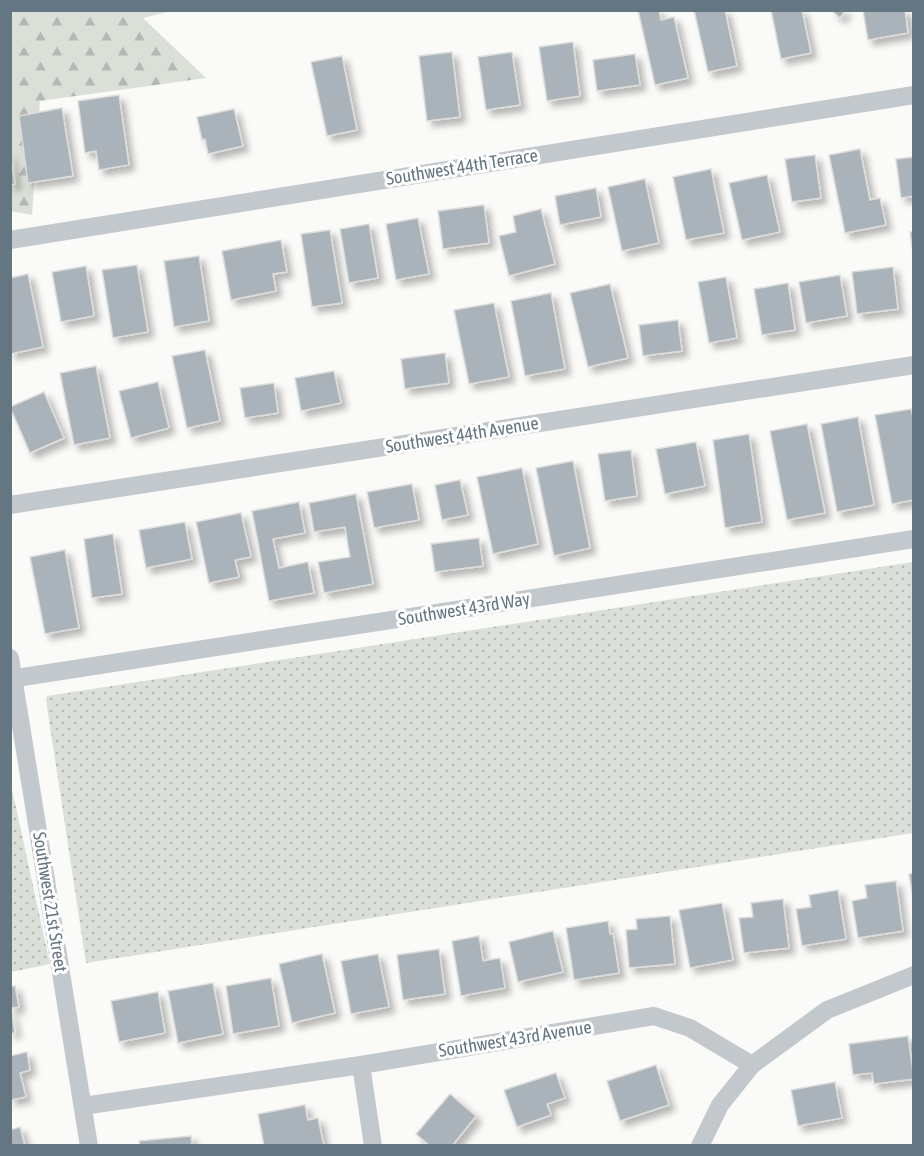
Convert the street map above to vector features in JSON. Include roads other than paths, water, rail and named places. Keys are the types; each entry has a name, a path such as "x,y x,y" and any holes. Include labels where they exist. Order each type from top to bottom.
{"street":[{"name":"Southwest 44th Terrace","path":"10,240 914,95"},
{"name":"Southwest 44th Avenue","path":"10,505 914,365"},
{"name":"Southwest 43rd Way","path":"12,679 914,539"},
{"name":"Southwest 21st Street","path":"10,658 89,1146"},
{"path":"700,1146 720,1105 752,1065 826,1010 914,975"},
{"name":"Southwest 43rd Avenue","path":"83,1107 361,1065 654,1016 690,1028 752,1065"},
{"path":"361,1065 373,1146"}]}
